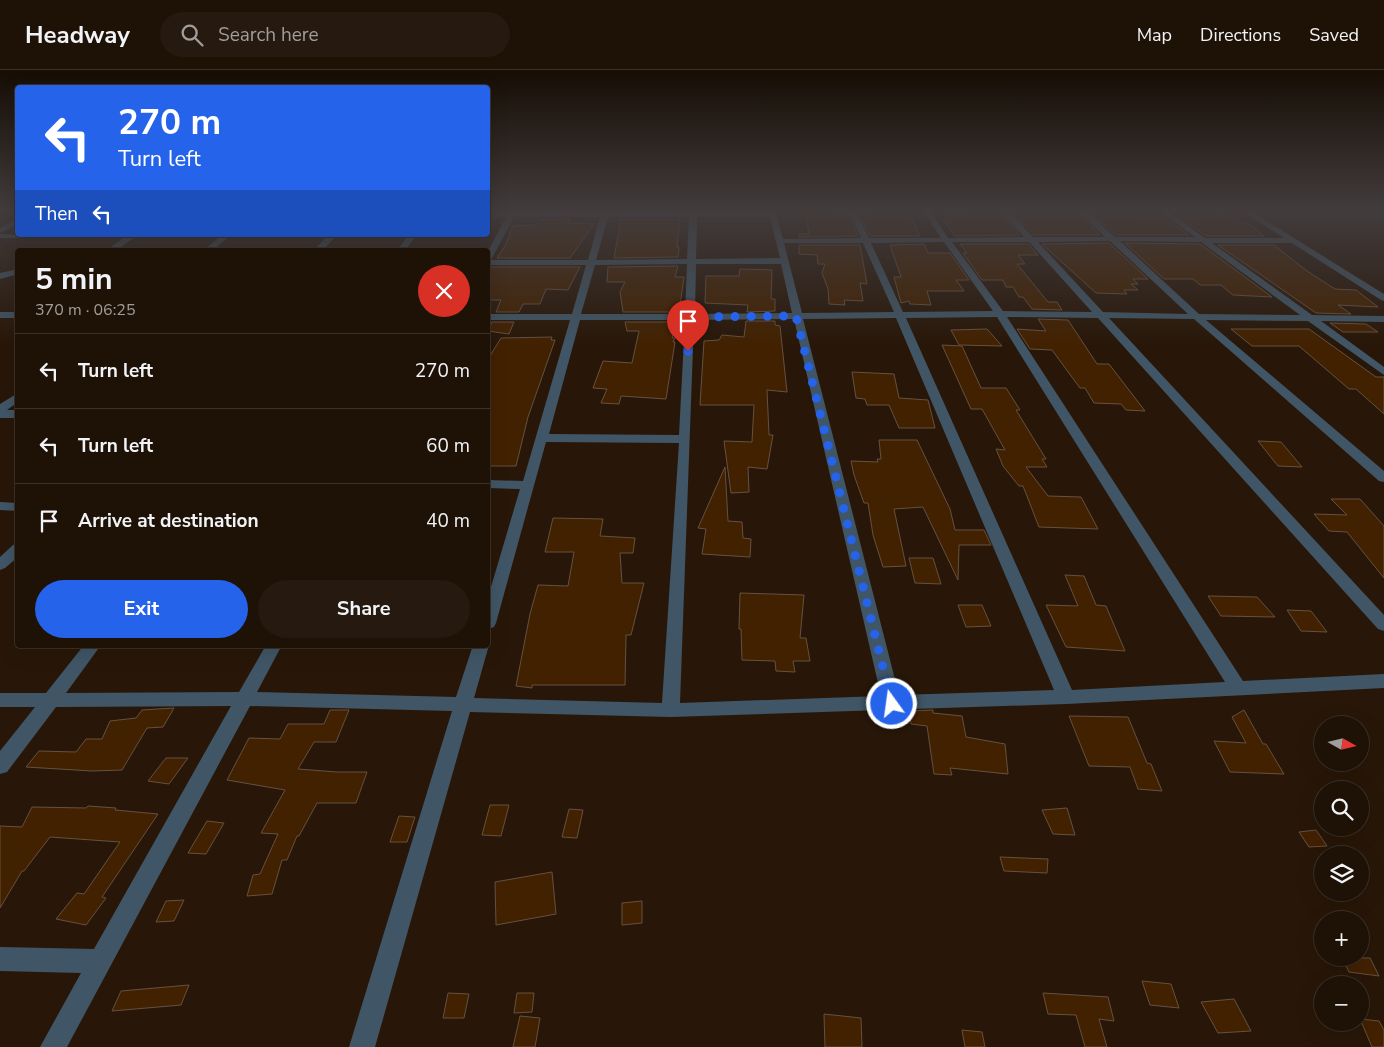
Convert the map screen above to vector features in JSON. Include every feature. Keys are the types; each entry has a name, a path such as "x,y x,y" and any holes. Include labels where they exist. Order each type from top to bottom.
{"street":[{"path":"490,616 543,438 592,256"},
{"path":"671,710 685,439 690,256"},
{"path":"782,256 892,704"},
{"path":"874,256 1066,697"},
{"path":"957,256 1000,314 1239,689"},
{"path":"1046,256 1384,625"},
{"path":"1131,256 1197,317 1384,478"},
{"path":"1226,256 1384,372"},
{"path":"1317,256 1384,298"},
{"path":"490,263 783,261"},
{"path":"0,276 15,272"},
{"path":"0,315 15,314"},
{"path":"490,317 1000,314 1384,318"},
{"path":"0,410 15,398"},
{"path":"0,414 15,414"},
{"path":"543,438 685,439"},
{"path":"490,484 528,485"},
{"path":"0,506 15,507"},
{"path":"0,565 15,551"},
{"path":"0,766 91,648"},
{"path":"53,1047 272,648"},
{"path":"362,1047 480,648"},
{"path":"0,700 244,699 671,710 1066,697 1384,681"},
{"path":"0,959 100,961"}],"building":[{"path":"499,256 572,256 570,258 497,258"},
{"path":"614,256 678,256 678,257 614,258"},
{"path":"817,256 862,256 867,284 860,283 863,301 844,300 845,305 829,304 828,289 822,273 825,264 818,264"},
{"path":"894,256 952,256 969,280 956,280 964,291 927,291 931,305 910,304 909,301 901,303 894,277 901,277"},
{"path":"965,256 1018,256 1025,264 1017,264 1048,302 1057,302 1062,310 1032,309 1023,297 1019,297 1013,287 1006,287 1003,280 982,280"},
{"path":"1055,256 1123,256 1148,279 1133,279 1138,284 1131,284 1138,290 1124,290 1127,294 1096,293"},
{"path":"1139,256 1216,256 1272,297 1233,295 1221,285 1200,285 1193,279 1164,279"},
{"path":"1233,256 1287,256 1335,289 1356,290 1378,307 1338,305 1351,314 1316,313"},
{"path":"678,266 675,277 684,277 679,312 623,312 620,292 625,282 607,282 608,267"},
{"path":"491,267 580,267 568,290 546,289 540,304 523,304 519,312 496,312 501,300 490,300"},
{"path":"740,269 772,270 771,299 775,299 775,311 747,312 748,305 705,303 706,276 739,276"},
{"path":"1038,319 1068,320 1097,364 1109,364 1145,411 1126,410 1121,404 1094,403 1085,388 1080,388 1052,350 1030,349 1017,329 1046,331"},
{"path":"746,321 775,321 775,325 780,326 787,392 767,390 769,435 773,435 767,469 748,467 749,492 731,493 724,441 752,442 754,405 700,405 704,341 719,340 722,335 744,337"},
{"path":"492,322 514,322 509,334 490,331"},
{"path":"625,322 677,322 672,338 675,338 673,342 675,342 666,399 621,396 619,404 601,403 607,389 593,388 603,361 632,363 639,331 627,331"},
{"path":"1330,323 1366,324 1378,332 1343,332"},
{"path":"987,329 1002,346 959,345 951,330"},
{"path":"1231,329 1309,329 1376,377 1384,377 1384,414 1356,389 1349,389 1299,346 1252,346"},
{"path":"552,337 551,340 555,340 528,417 516,466 490,466 490,356 501,338"},
{"path":"942,345 962,346 981,388 1006,388 1020,410 1016,410 1046,459 1042,459 1047,467 1026,467 1048,496 1081,497 1098,529 1039,527 1023,486 1019,486 1003,466 996,449 1005,450 982,409 971,409"},
{"path":"852,372 894,374 899,398 928,400 935,428 899,428 889,405 867,405 865,399 856,398"},
{"path":"879,440 917,440 950,509 955,530 984,530 991,545 959,545 958,580 923,507 894,509 906,566 883,567 873,535 868,503 864,503 851,461 878,462 877,459 881,459"},
{"path":"1258,441 1281,442 1302,467 1278,466"},
{"path":"725,467 728,521 742,522 743,538 751,539 750,557 702,554 706,529 698,528"},
{"path":"1331,499 1360,499 1384,526 1384,578 1347,532 1329,531 1314,514 1347,515"},
{"path":"553,518 603,519 600,536 635,538 633,553 620,553 622,583 644,583 631,635 626,635 625,685 532,685 532,688 516,686 530,614 538,585 568,586 574,552 545,552"},
{"path":"909,558 933,558 941,584 915,583"},
{"path":"1065,575 1084,576 1096,605 1106,606 1125,651 1066,647 1046,605 1078,606"},
{"path":"740,593 804,595 800,638 806,638 810,661 793,661 795,672 776,671 775,661 742,660 741,629 739,629"},
{"path":"1208,596 1257,597 1275,617 1221,616"},
{"path":"958,605 982,605 991,626 966,627"},
{"path":"1287,610 1311,611 1327,632 1301,631"},
{"path":"174,708 163,727 147,728 122,770 92,771 26,767 39,751 76,752 86,739 102,739 110,721 136,718 142,710"},
{"path":"330,710 349,710 336,742 314,742 298,769 367,772 356,803 317,803 299,836 297,836 287,860 282,860 272,894 247,896 253,875 260,874 278,834 261,833 285,790 227,780 249,738 280,739 288,724 324,724"},
{"path":"933,710 933,713 962,716 966,737 1005,744 1008,774 950,768 952,775 934,774 927,726 911,724 909,711"},
{"path":"1244,710 1263,744 1266,744 1284,774 1230,772 1214,741 1246,743 1232,717"},
{"path":"1069,716 1128,717 1147,763 1151,764 1162,791 1138,789 1130,767 1089,766"},
{"path":"166,758 188,758 169,784 148,781"},
{"path":"490,805 509,805 501,836 482,835"},
{"path":"88,806 158,814 102,897 106,898 86,925 56,919 77,893 84,894 120,842 50,837 24,871 22,871 0,908 0,826 22,827 32,807 86,808"},
{"path":"1067,808 1075,835 1053,834 1042,810"},
{"path":"569,809 583,810 577,838 562,837"},
{"path":"399,816 415,817 407,842 390,842"},
{"path":"207,821 224,823 206,854 188,853"},
{"path":"1314,830 1314,836 1320,836 1327,846 1309,847 1299,832"},
{"path":"1000,857 1048,859 1047,873 1004,871"},
{"path":"552,872 556,914 496,925 495,882"},
{"path":"184,900 174,921 156,922 166,901"},
{"path":"642,901 642,923 622,925 622,903"},
{"path":"1370,958 1379,976 1349,972 1346,966 1369,966"},
{"path":"1142,981 1171,984 1179,1008 1150,1005"},
{"path":"189,985 181,1005 112,1011 121,991"},
{"path":"448,993 469,994 464,1018 443,1018"},
{"path":"517,993 534,993 532,1012 514,1013"},
{"path":"1043,993 1108,997 1114,1021 1099,1019 1107,1047 1085,1047 1076,1015 1048,1014"},
{"path":"1234,999 1251,1031 1218,1033 1201,1002"},
{"path":"824,1014 861,1018 862,1047 825,1047"},
{"path":"520,1016 540,1018 535,1047 513,1047"},
{"path":"1369,1020 1379,1021 1384,1030 1384,1047 1372,1047 1365,1031 1369,1031"},
{"path":"962,1030 982,1032 985,1047 965,1047"}],"route":[{"path":"688,351 688,317 796,316 892,704"}]}
